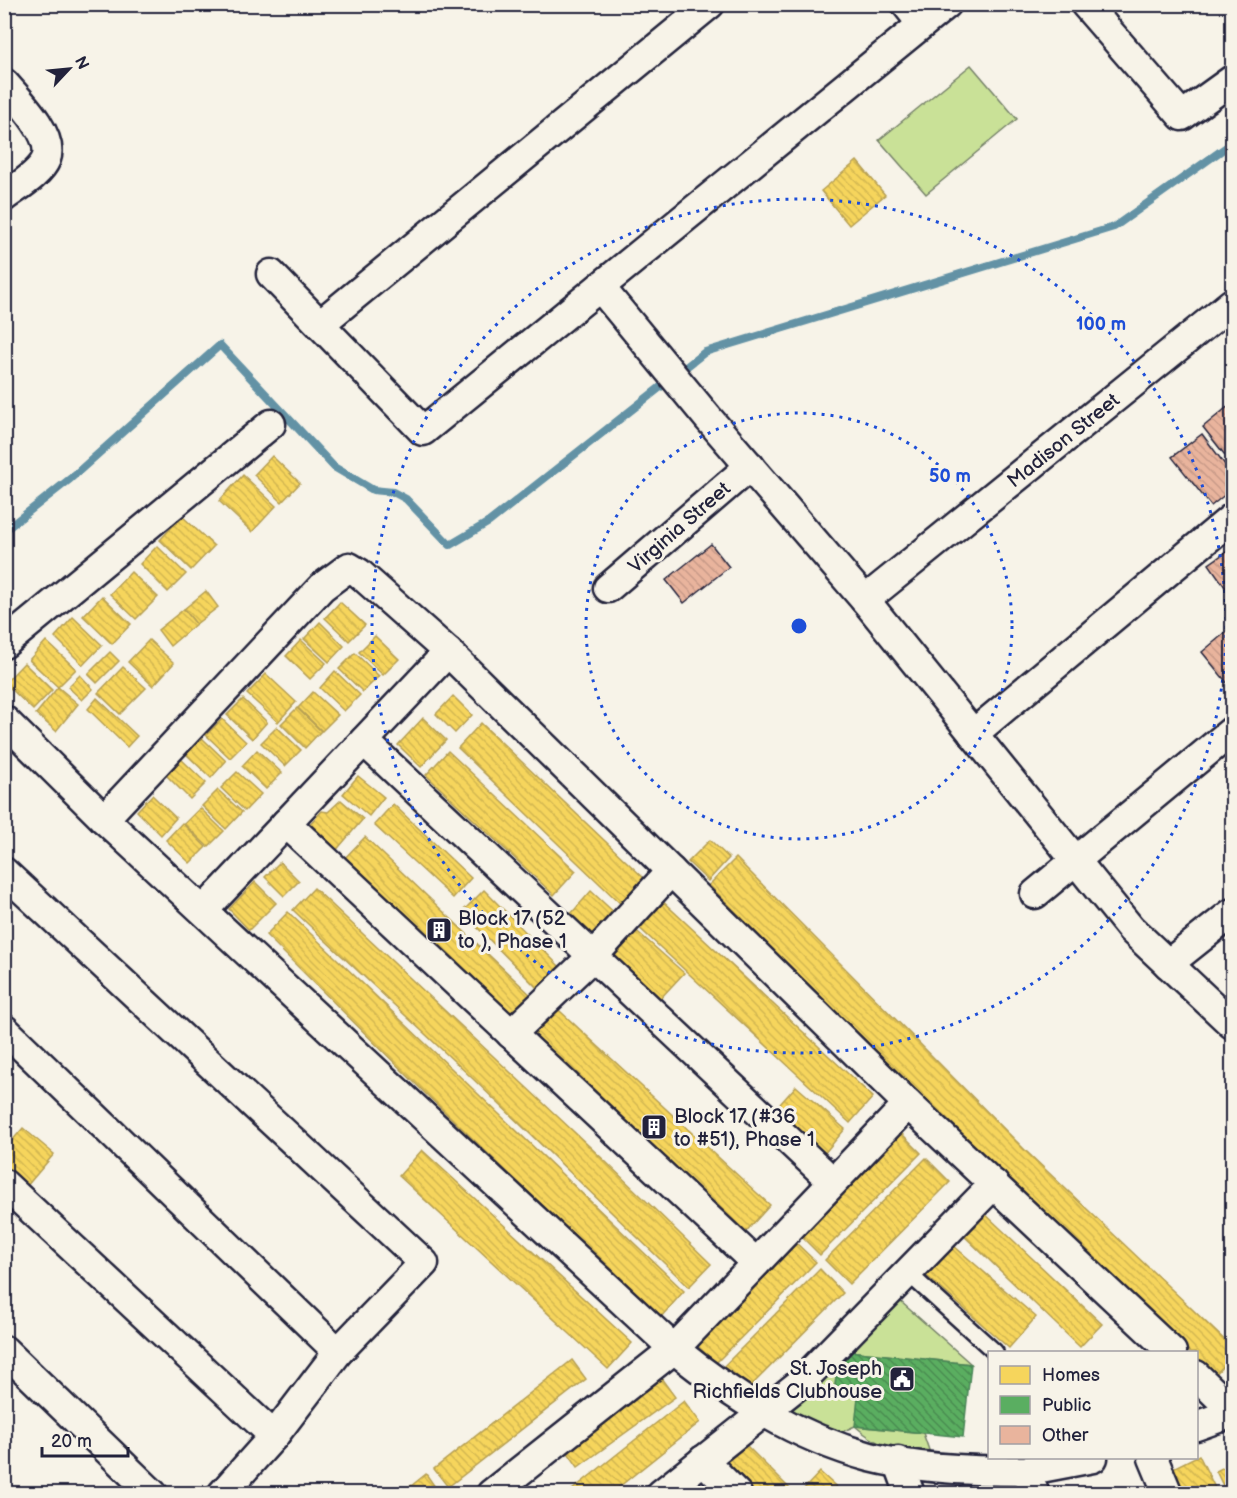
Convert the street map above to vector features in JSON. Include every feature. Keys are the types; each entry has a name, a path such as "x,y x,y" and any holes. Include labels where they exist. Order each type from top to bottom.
{"street":[{"path":"320,324 710,4"},
{"path":"271,274 423,431 600,287 914,14 947,4"},
{"path":"1085,4 1182,116 1233,80"},
{"path":"4,83 30,113 48,142 46,160 4,197"},
{"path":"600,287 708,418 865,600 1131,929 1233,1024"},
{"name":"Madison Street","path":"865,600 1233,303"},
{"path":"4,645 271,424"},
{"name":"Virginia Street","path":"608,588 750,466"},
{"path":"973,734 1233,518"},
{"path":"104,819 322,587 349,567 359,573 448,652 908,1104 1170,1351"},
{"path":"204,910 448,652"},
{"path":"4,720 104,819 674,1349 722,1388 800,1431 871,1457 1030,1482 1090,1459"},
{"path":"1035,894 1233,731"},
{"path":"364,741 834,1182"},
{"path":"286,824 756,1263"},
{"path":"511,1034 593,956 671,871"},
{"path":"4,872 424,1263 338,1352 274,1436 222,1494"},
{"path":"1168,964 1233,913"},
{"path":"4,1029 338,1352"},
{"path":"491,1494 674,1349 908,1104"},
{"path":"4,1184 274,1436"},
{"path":"661,1494 798,1385 994,1184"},
{"path":"4,1350 153,1494"},
{"path":"1198,1376 1233,1411 1198,1426"},
{"path":"1153,1459 1168,1494"},
{"path":"703,1460 737,1494"},
{"path":"898,1461 910,1494"}],"lane":[{"path":"908,1273 993,1351"}],"green space":[{"path":"971,65 1017,119 926,194 879,140"},
{"path":"883,1286 971,1364 839,1350 834,1395 858,1397 856,1426 923,1433 930,1453 908,1451 881,1444 855,1426 835,1435 769,1405"}],"building: Homes":[{"path":"857,161 885,195 849,225 821,191"},
{"path":"272,456 300,483 282,502 254,475"},
{"path":"243,475 276,506 252,532 219,501"},
{"path":"182,516 214,546 191,570 160,540"},
{"path":"157,546 186,574 168,592 140,564"},
{"path":"131,572 158,597 136,619 110,594"},
{"path":"206,591 218,607 196,624 184,609"},
{"path":"102,596 131,624 112,644 83,616"},
{"path":"340,602 365,625 349,641 325,618"},
{"path":"184,609 196,624 170,646 158,630"},
{"path":"73,617 102,645 83,665 55,637"},
{"path":"320,622 344,646 329,662 304,639"},
{"path":"375,636 399,659 383,675 359,652"},
{"path":"149,640 174,663 153,686 128,662"},
{"path":"301,640 326,663 310,679 286,656"},
{"path":"46,641 76,669 58,687 29,660"},
{"path":"110,652 119,661 97,683 88,674"},
{"path":"355,653 379,676 363,692 339,669"},
{"path":"24,663 52,690 33,710 5,683"},
{"path":"123,667 146,688 120,714 98,693"},
{"path":"335,671 360,695 344,711 320,688"},
{"path":"266,674 296,702 278,722 247,694"},
{"path":"80,675 93,689 82,700 68,687"},
{"path":"58,687 78,704 56,731 36,714"},
{"path":"313,692 338,715 322,731 298,708"},
{"path":"453,696 472,715 455,733 436,714"},
{"path":"97,698 137,736 127,747 88,709"},
{"path":"243,699 267,722 252,739 227,715"},
{"path":"297,708 321,731 305,748 281,724"},
{"path":"423,718 446,740 421,767 398,745"},
{"path":"222,719 246,742 230,758 206,735"},
{"path":"481,723 648,882 624,907 458,748"},
{"path":"277,727 301,750 285,766 261,743"},
{"path":"202,738 226,761 211,778 186,754"},
{"path":"257,750 282,773 266,789 242,766"},
{"path":"448,751 576,871 554,895 426,775"},
{"path":"181,759 206,783 190,799 166,775"},
{"path":"237,772 261,794 245,811 221,788"},
{"path":"358,776 384,797 369,816 343,794"},
{"path":"218,790 242,812 226,829 202,806"},
{"path":"152,795 176,818 161,835 137,811"},
{"path":"341,800 363,819 334,853 305,829 322,811 328,812"},
{"path":"393,804 471,878 453,898 374,825"},
{"path":"200,808 224,831 208,847 184,824"},
{"path":"182,823 206,847 190,863 166,840"},
{"name":"Block 17 (52 to ), Phase 1","path":"365,837 536,1000 513,1024 342,861"},
{"path":"710,840 729,858 708,881 688,862"},
{"path":"736,858 1027,1152 1232,1347 1232,1357 1209,1381 1198,1371 1198,1351 1179,1351 1001,1179 709,885"},
{"path":"280,862 299,881 284,896 265,877"},
{"path":"255,882 276,903 249,930 229,909"},
{"path":"314,888 605,1161 711,1264 689,1287 293,910"},
{"path":"484,890 562,969 540,991 462,912"},
{"path":"591,891 619,917 598,940 570,915"},
{"path":"658,897 873,1097 850,1123 634,923"},
{"path":"288,912 684,1291 660,1318 428,1096 266,935"},
{"path":"631,926 684,973 658,1001 606,954"},
{"name":"Block 17 (#36 to #51), Phase 1","path":"548,1000 770,1205 742,1236 522,1028"},
{"path":"796,1086 845,1129 823,1155 773,1112"},
{"path":"23,1128 54,1154 26,1187 4,1169 4,1150"},
{"path":"897,1129 921,1153 820,1255 796,1231"},
{"path":"422,1150 632,1343 608,1369 399,1176"},
{"path":"926,1158 950,1182 849,1284 825,1260"},
{"path":"983,1212 1102,1324 1080,1347 962,1234"},
{"path":"791,1238 816,1262 715,1364 691,1339"},
{"path":"947,1240 1036,1317 1009,1348 921,1271"},
{"path":"820,1269 843,1293 743,1394 719,1371"},
{"path":"572,1360 586,1379 448,1487 434,1469"},
{"path":"658,1374 675,1397 578,1467 562,1444"},
{"path":"684,1401 700,1422 610,1494 567,1494"},
{"path":"740,1439 795,1494 752,1494 718,1460"},
{"path":"1198,1456 1218,1494 1174,1494 1163,1473 1191,1459 1198,1459"},
{"path":"1232,1463 1232,1494 1227,1494 1216,1471"},
{"path":"820,1472 844,1494 801,1492"},
{"path":"426,1474 440,1494 401,1494"}],"building: Public":[{"name":"St. Joseph Richfields Clubhouse","path":"839,1350 971,1364 963,1437 855,1426 858,1397 834,1395"}],"building: Other":[{"path":"1231,404 1232,407 1232,464 1203,427"},
{"path":"1202,434 1232,474 1232,489 1211,506 1172,457"},
{"path":"711,544 729,567 684,603 666,580"},
{"path":"1232,548 1232,597 1209,564"},
{"path":"1232,627 1232,689 1202,652"}],"waterway":[{"path":"4,531 70,479 220,345 334,467 373,490 393,492 406,499 450,545 489,522 705,352 1114,227 1232,143"}],"place":[{"name":"Block 17 (52 to ), Phase 1","path":"439,930"},
{"name":"Block 17 (#36 to #51), Phase 1","path":"654,1127"},
{"name":"St. Joseph Richfields Clubhouse","path":"902,1379"}]}
